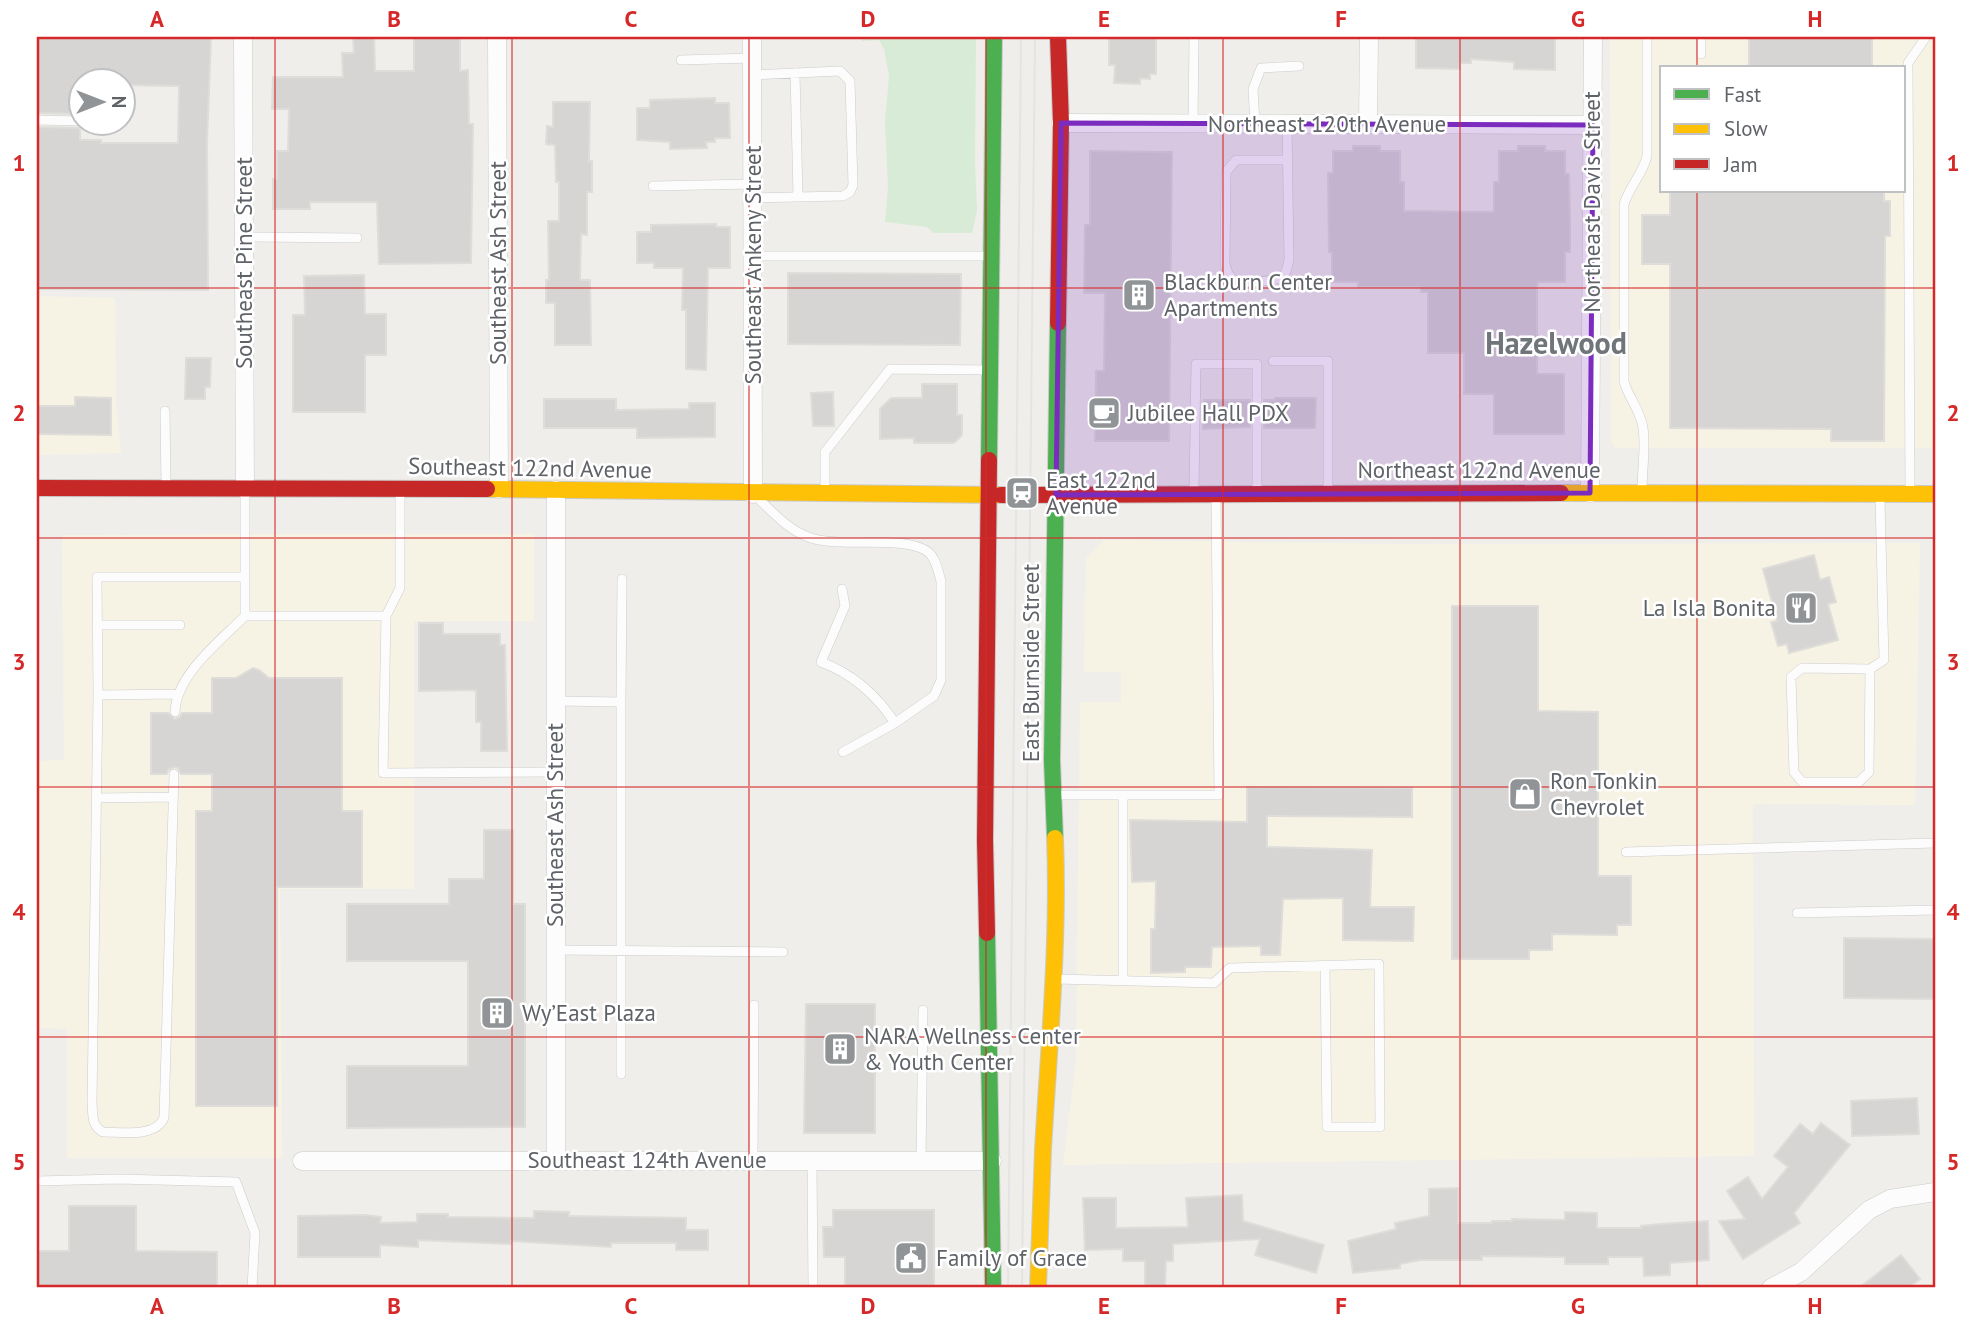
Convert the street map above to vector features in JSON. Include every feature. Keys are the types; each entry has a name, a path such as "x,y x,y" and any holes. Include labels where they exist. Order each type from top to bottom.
{"street":[{"name":"Southeast Pine Street","path":"243,37 245,489"},
{"name":"Southeast Ash Street","path":"497,37 499,489"},
{"name":"Southeast Ankeny Street","path":"752,37 753,494"},
{"name":"East Burnside Street","path":"993,1288 985,840 994,37"},
{"name":"East Burnside Street","path":"1038,1288 1057,893 1054,795 1061,123 1058,37"},
{"path":"1368,124 1369,37"},
{"name":"Northeast Davis Street","path":"1590,493 1593,37"},
{"name":"Northeast 120th Avenue","path":"1061,123 1593,125"},
{"name":"Southeast 122nd Avenue","path":"37,488 499,489 1023,495"},
{"name":"Southeast Ash Street","path":"556,490 556,1160"},
{"name":"Northeast 122nd Avenue","path":"1023,495 1935,494"},
{"name":"Southeast 124th Avenue","path":"302,1161 992,1161"},
{"path":"1771,1288 1801,1272 1869,1210 1889,1199 1935,1192"}],"lane":[{"path":"1193,124 1194,37"},
{"path":"1642,493 1643,427 1624,382 1624,204 1629,189 1644,171 1647,156 1647,37"},
{"path":"1701,37 1701,54"},
{"path":"1910,494 1909,63 1926,37"},
{"path":"653,186 799,196 843,196 850,192 853,185 850,81 840,71 795,73 681,60"},
{"path":"1255,124 1253,89 1261,68 1299,66"},
{"path":"795,73 799,196"},
{"path":"37,120 66,121"},
{"path":"1287,124 1288,160 1288,268 1277,280 1239,281 1227,273 1225,264 1226,172 1236,160 1288,160"},
{"path":"244,236 357,237"},
{"path":"753,256 992,256"},
{"path":"1273,361 1328,361 1328,494"},
{"path":"1194,495 1196,364 1257,364 1257,494"},
{"path":"826,494 825,452 890,369 990,370"},
{"path":"165,411 166,489"},
{"path":"175,712 178,694 190,673 245,616 245,489"},
{"path":"400,489 400,588 386,616 383,773 555,772"},
{"path":"753,494 789,527 810,537 837,543 918,546 930,553 941,581 941,680 934,696 895,723 843,752"},
{"path":"1870,669 1869,772 1859,782 1802,782 1794,772 1791,677 1802,668 1870,669 1884,660 1880,494"},
{"path":"1054,795 1219,795 1216,495"},
{"path":"174,774 164,1118 155,1128 144,1131 103,1132 97,1129 93,1121 97,578 245,577"},
{"path":"621,1074 622,579"},
{"path":"842,589 845,606 821,662 838,668 872,693 895,723"},
{"path":"245,616 386,616"},
{"path":"97,625 180,625"},
{"path":"98,695 178,694"},
{"path":"555,701 621,702"},
{"path":"1124,796 1124,980"},
{"path":"97,797 173,797"},
{"path":"1626,852 1935,843"},
{"path":"1797,913 1935,910"},
{"path":"555,950 782,952"},
{"path":"1054,979 1214,983 1230,968 1379,964 1380,1127 1327,1127 1325,966"},
{"path":"753,1161 754,1005"},
{"path":"921,1161 923,1010"},
{"path":"812,1161 813,1288"},
{"path":"37,1181 118,1179 236,1182 255,1233 252,1288"}],"highlighted area":[{"path":"1061,123 1593,125 1590,493 1056,495"}],"shaded area":[{"path":"1610,37 1935,37 1935,448 1616,448 1611,441"},
{"path":"37,296 115,298 116,402 121,453 37,455"},
{"path":"534,534 534,621 414,621 414,889 280,889 282,1158 67,1158 67,1029 37,1028 37,761 64,760 62,535"},
{"path":"1104,540 1405,544 1920,543 1915,805 1753,804 1754,1156 1063,1165 1076,1062 1080,702 1121,702 1121,672 1084,672 1086,559"}],"green space":[{"path":"862,37 976,37 977,211 972,233 934,233 927,227 885,222 888,187 885,122 889,76 884,49 879,40 862,41"}],"building":[{"path":"37,37 211,37 207,143 208,290 37,289 38,127 66,128 66,136 80,136 80,140 101,140 101,143 178,143 179,86 136,85 136,66 66,66 66,114 38,113"},
{"path":"353,37 374,37 375,71 414,71 414,37 460,37 460,71 468,70 469,124 473,124 471,263 379,264 377,202 310,202 310,209 273,209 277,151 288,151 289,109 272,109 273,77 343,77 342,53 354,53"},
{"path":"1109,37 1156,37 1156,74 1150,74 1150,79 1140,78 1140,84 1114,83 1115,65 1109,65"},
{"path":"1416,37 1555,38 1555,70 1514,69 1514,62 1471,59 1471,63 1460,63 1460,69 1416,68"},
{"path":"1749,37 1872,37 1872,66 1749,66"},
{"path":"715,98 715,103 729,103 730,138 715,138 715,142 706,142 707,148 670,149 670,142 637,140 637,108 650,108 650,100"},
{"path":"553,102 590,102 589,161 592,161 592,192 587,192 587,235 581,234 580,280 590,280 591,345 555,345 555,303 546,303 546,280 549,280 548,221 559,221 555,145 546,144 547,126 553,127"},
{"path":"1353,146 1380,146 1380,151 1400,151 1404,211 1494,212 1494,182 1499,182 1499,151 1518,151 1518,146 1545,146 1545,151 1565,151 1565,174 1569,174 1570,252 1565,252 1565,282 1538,282 1537,287 1537,374 1564,374 1564,434 1494,434 1494,394 1464,394 1464,353 1428,353 1428,292 1421,292 1421,287 1358,287 1358,282 1332,282 1328,173 1333,173 1333,151 1353,151"},
{"name":"Blackburn Center Apartments","path":"1090,151 1172,152 1169,441 1095,441 1096,371 1104,371 1105,293 1084,293 1085,225 1090,225"},
{"path":"1670,192 1884,192 1884,201 1890,201 1890,236 1885,236 1884,441 1831,441 1831,429 1670,428 1670,264 1642,264 1642,215 1670,215"},
{"path":"716,224 716,227 730,227 730,268 708,268 706,370 686,369 686,310 682,310 683,268 654,268 654,263 637,263 637,232 651,232 651,225"},
{"path":"788,273 961,274 960,345 788,344"},
{"path":"364,275 365,314 386,314 386,355 365,355 365,412 293,412 293,315 305,315 304,276"},
{"path":"186,358 211,358 210,387 205,387 205,399 185,399"},
{"path":"922,384 957,384 957,415 962,415 962,435 954,443 914,443 914,438 880,439 880,409 891,398 922,398"},
{"path":"833,392 834,426 813,426 811,393"},
{"path":"75,397 111,398 111,435 37,434 37,406 75,406"},
{"path":"1316,398 1315,428 1264,428 1264,400"},
{"path":"544,399 616,399 616,410 689,409 689,403 715,403 715,437 637,438 637,428 544,428"},
{"path":"1204,400 1250,400 1250,427 1203,429"},
{"name":"La Isla Bonita","path":"1814,555 1820,580 1829,577 1836,602 1828,604 1838,640 1789,653 1787,644 1778,646 1771,622 1777,621 1763,569"},
{"name":"Ron Tonkin Chevrolet","path":"1452,606 1538,606 1538,711 1598,712 1598,876 1631,876 1631,925 1617,925 1617,935 1552,934 1552,950 1529,950 1529,959 1452,959"},
{"path":"419,623 443,623 443,634 500,634 500,645 505,645 507,751 481,751 481,722 476,722 476,690 419,691"},
{"path":"253,668 269,678 342,678 342,811 362,811 362,887 277,887 277,1106 196,1106 196,811 212,811 212,774 181,774 178,768 174,767 168,770 167,774 151,774 151,713 168,713 175,719 182,713 212,713 212,678 236,678"},
{"path":"1247,787 1412,788 1412,817 1267,816 1267,847 1372,850 1370,907 1414,907 1413,941 1343,940 1343,898 1283,899 1280,955 1261,955 1261,946 1212,947 1211,967 1185,967 1185,972 1151,973 1151,929 1155,929 1156,881 1132,882 1130,820 1247,822"},
{"name":"Wy’East Plaza","path":"484,830 513,830 513,904 525,904 525,1127 347,1128 347,1066 468,1066 468,961 347,961 347,904 449,904 449,879 484,879"},
{"path":"1844,938 1935,939 1935,999 1844,998"},
{"name":"NARA Wellness Center & Youth Center","path":"806,1004 875,1004 875,1133 804,1133"},
{"path":"1917,1098 1919,1134 1852,1136 1851,1101"},
{"path":"1821,1123 1850,1145 1794,1213 1800,1223 1743,1259 1719,1221 1745,1219 1727,1191 1748,1177 1762,1199 1788,1167 1774,1156 1800,1124 1813,1134"},
{"path":"1458,1188 1458,1223 1492,1223 1512,1219 1565,1220 1565,1212 1597,1213 1597,1228 1641,1228 1708,1221 1709,1260 1670,1263 1670,1275 1644,1276 1643,1257 1608,1257 1608,1264 1565,1264 1565,1257 1482,1256 1482,1260 1420,1260 1400,1264 1400,1268 1353,1273 1348,1241 1396,1229 1395,1223 1429,1216 1429,1189"},
{"path":"1242,1195 1243,1221 1324,1245 1316,1273 1255,1255 1260,1239 1173,1244 1173,1261 1166,1261 1165,1288 1145,1288 1145,1261 1123,1261 1123,1249 1085,1250 1083,1198 1116,1198 1116,1228 1188,1227 1186,1198"},
{"path":"69,1206 136,1206 136,1251 217,1252 217,1288 37,1288 37,1251 69,1251"},
{"path":"833,1210 934,1210 934,1288 845,1288 845,1257 824,1257 823,1227 833,1227"},
{"path":"534,1211 569,1212 569,1216 686,1218 686,1230 708,1230 708,1250 676,1250 676,1243 611,1243 611,1247 511,1241 511,1244 418,1240 418,1247 380,1245 380,1257 298,1257 298,1216 366,1215 381,1217 380,1223 417,1222 417,1214 534,1218"},
{"path":"1901,1255 1920,1279 1908,1288 1859,1288"}],"tram line":[{"path":"1008,1288 1021,37"},
{"path":"1022,1288 1035,37"}],"traffic: fast":[{"path":"989,460 994,37"},
{"path":"1055,838 1052,760 1058,323"},
{"path":"987,933 993,1288"}],"traffic: slow":[{"path":"487,489 1001,495"},
{"path":"1561,493 1935,494"},
{"path":"1038,1288 1055,955 1055,838"}],"traffic: jam":[{"path":"1058,37 1061,123 1058,323"},
{"path":"987,933 985,840 989,460"},
{"path":"37,488 487,489"},
{"path":"1001,495 1561,493"}],"place":[{"name":"Blackburn Center Apartments","path":"1139,295"},
{"name":"Jubilee Hall PDX","path":"1104,413"},
{"name":"East 122nd Avenue","path":"1022,493"},
{"name":"La Isla Bonita","path":"1801,608"},
{"name":"Ron Tonkin Chevrolet","path":"1525,794"},
{"name":"Wy’East Plaza","path":"497,1013"},
{"name":"NARA Wellness Center & Youth Center","path":"840,1049"},
{"name":"Family of Grace","path":"911,1258"}],"district":[{"name":"Hazelwood","path":"1556,344"}]}
